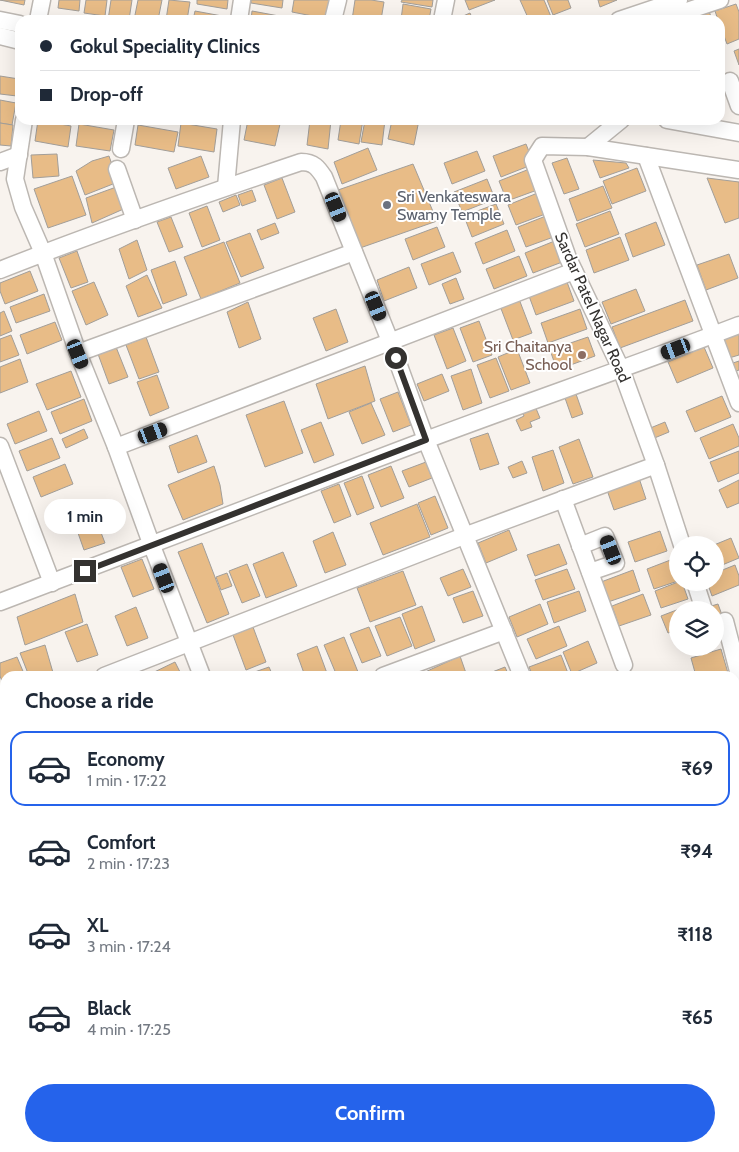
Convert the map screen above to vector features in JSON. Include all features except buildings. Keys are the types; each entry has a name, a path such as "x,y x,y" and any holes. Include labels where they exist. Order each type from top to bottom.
{"street":[{"path":"39,15 42,0"},
{"path":"240,15 242,0"},
{"path":"334,15 338,0"},
{"path":"443,15 446,0"},
{"path":"662,11 679,0"},
{"path":"643,15 720,0"},
{"path":"0,20 15,23"},
{"path":"0,36 15,40"},
{"path":"730,82 739,106"},
{"path":"23,125 15,180 23,207 43,253 78,354 116,447 200,671"},
{"path":"121,150 125,125"},
{"path":"226,187 232,125"},
{"path":"588,147 615,125"},
{"path":"694,125 739,133"},
{"name":"Sardar Patel Nagar Road","path":"679,536 622,369 574,271 533,160 542,146 588,147 739,170"},
{"path":"0,162 19,155"},
{"path":"646,156 739,403"},
{"path":"0,270 134,220 301,162 316,165 324,177 390,341 464,536 520,671"},
{"path":"117,169 134,220"},
{"path":"78,354 354,252"},
{"path":"116,447 574,271"},
{"path":"0,602 152,546 426,440 739,325"},
{"path":"0,446 52,583"},
{"path":"117,671 464,536 656,464"},
{"path":"563,499 624,664"},
{"path":"580,546 606,536 616,563 590,572"},
{"path":"725,621 738,671"},
{"path":"413,671 504,631"}],"place":[{"name":"Sri Venkateswara Swamy Temple","path":"387,205"},
{"name":"Sri Chaitanya School","path":"582,355"}],"route":[{"path":"85,571 426,440 396,358"}]}
